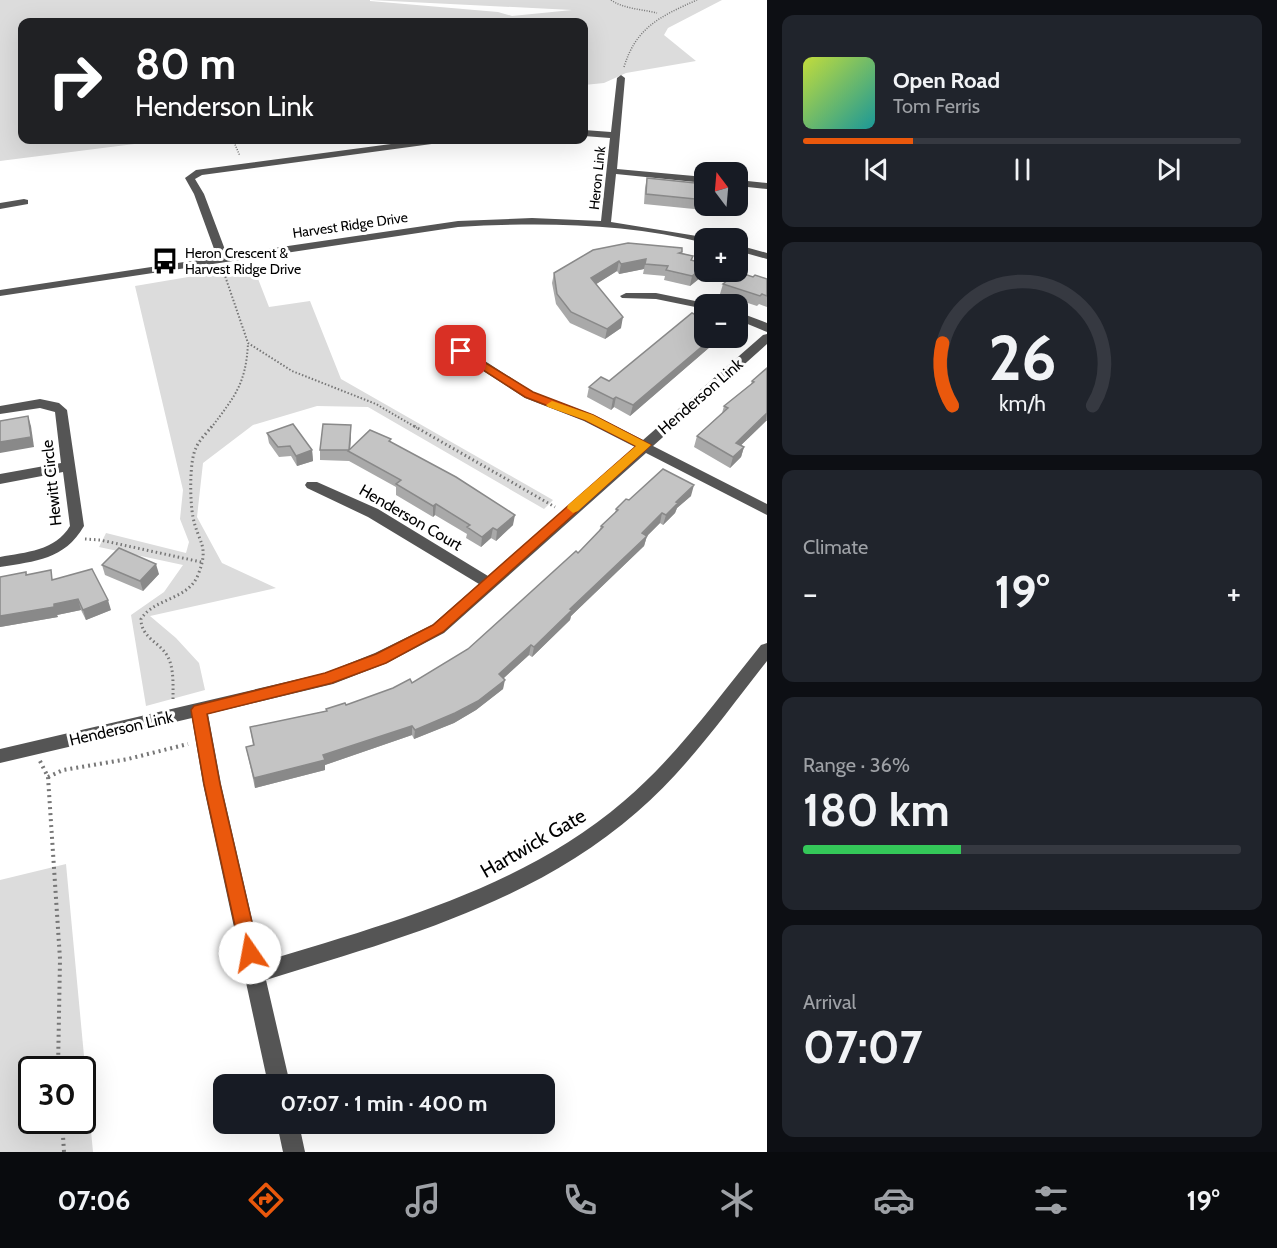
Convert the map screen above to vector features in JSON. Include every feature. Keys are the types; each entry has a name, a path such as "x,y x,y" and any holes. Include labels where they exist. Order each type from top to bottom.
{"street":[{"name":"Heron Link","path":"606,224 621,78"},
{"path":"588,133 615,135"},
{"path":"223,264 199,194 190,178 199,172 409,144"},
{"path":"611,171 694,179"},
{"path":"748,184 767,186"},
{"path":"0,206 24,202"},
{"name":"Harvest Ridge Drive","path":"0,293 223,264 458,224 531,220 606,224 694,238"},
{"path":"748,251 767,256"},
{"path":"626,296 656,296 694,304"},
{"path":"748,320 767,328"},
{"name":"Henderson Link","path":"0,756 327,679 381,658 438,628 767,338"},
{"path":"450,344 529,395 589,417 767,510"},
{"name":"Hewitt Circle","path":"0,410 43,403 55,405 61,410 77,526 70,539 55,550 0,561"},
{"path":"0,479 68,466"},
{"name":"Henderson Court","path":"312,485 373,513 490,584"},
{"name":"Hartwick Gate","path":"254,974 434,918 482,899 562,856 629,808 656,782 681,755 767,649"},
{"path":"199,710 212,784 277,1074"},
{"path":"290,1134 294,1152"}],"path":[{"path":"610,0 621,7 634,7 657,13"},
{"path":"621,78 627,51 645,28 660,16 697,0"},
{"path":"235,144 244,166"},
{"path":"173,701 172,673 168,657 142,631 141,619 146,611 176,597 189,588 199,572 204,548 193,517 194,453 201,440 237,394 244,376 248,343 223,264"},
{"path":"248,343 292,371 376,404 567,514"},
{"path":"70,539 100,540 201,562"},
{"path":"48,777 76,767 128,759 188,744"},
{"path":"32,748 48,777 60,959 58,1056"},
{"path":"63,1134 64,1152"}],"shaded area":[{"path":"0,0 370,0 722,0 668,28 664,35 696,61 626,73 604,83 588,85 588,18 18,18 18,144 134,144 0,161","holes":["370,0 572,10 512,16 498,12"]},
{"path":"253,266 269,307 310,301 341,379 553,500 544,509 368,407 317,406 253,425 203,463 197,517 222,563 276,588 150,616 176,638 199,663 205,690 146,706 131,615 164,592 183,565 99,547 106,533 186,553 189,542 180,519 183,490 135,286"},
{"path":"66,864 84,1056 18,1056 18,1134 91,1134 93,1152 0,1152 0,880"}],"building":[{"path":"647,178 694,183 694,199 646,194"},
{"path":"628,243 682,248 682,252 679,253 693,256 691,260 694,261 694,274 692,276 666,270 668,266 645,264 646,259 621,264 619,261 591,278 623,317 607,329 571,312 557,294 554,273 593,250"},
{"path":"748,275 753,277 755,275 767,279 767,296 762,294 760,296 723,284 748,282"},
{"path":"692,313 694,314 694,348 700,348 633,405 616,397 613,399 589,387 601,377 609,381"},
{"path":"767,368 767,413 736,443 744,447 733,457 697,436 728,408 724,406 754,382 752,381"},
{"path":"28,416 31,437 0,442 0,421"},
{"path":"293,424 312,450 296,456 290,446 278,447 267,433"},
{"path":"323,424 351,425 349,450 320,450"},
{"path":"370,430 391,439 389,441 456,477 515,515 497,530 493,528 482,537 467,527 470,525 436,504 433,506 396,484 401,480 348,451"},
{"path":"663,469 694,485 666,515 662,513 642,533 647,536 570,609 572,610 534,647 531,645 499,674 505,680 478,701 415,730 412,726 323,755 325,760 254,778 246,747 254,745 250,727 327,711 326,709 345,703 346,705 393,688 410,679 412,683 468,649 576,551 578,553 626,499 629,500"},
{"path":"119,548 156,564 140,581 102,565"},
{"path":"92,569 108,600 83,610 78,599 54,604 54,607 0,616 0,577 51,570 52,580"}],"slow traffic":[{"path":"552,405 589,417 645,445 573,508"}],"place":[{"name":"Heron Crescent & Harvest Ridge Drive","path":"165,261"}],"route":[{"path":"250,953 212,784 199,710 327,679 381,658 438,628 645,445 589,417 529,395 510,385 461,351"}]}
